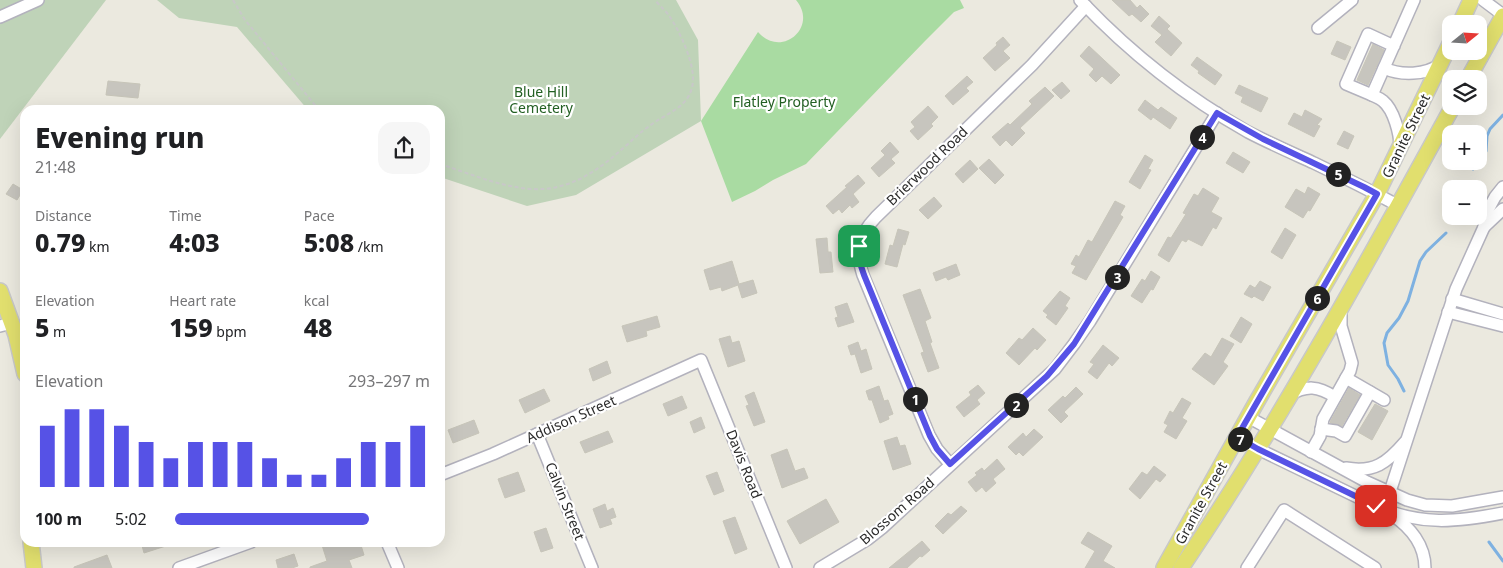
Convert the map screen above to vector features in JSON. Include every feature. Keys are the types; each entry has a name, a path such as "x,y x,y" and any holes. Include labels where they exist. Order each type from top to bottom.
{"main road":[{"path":"1464,15 1471,0"},
{"path":"1473,70 1503,15"},
{"name":"Granite Street","path":"1164,568 1248,417 1377,194 1443,60"},
{"name":"Granite Street","path":"1181,568 1222,507 1270,429 1399,206 1448,115"},
{"path":"0,291 6,324 20,350"},
{"path":"31,547 34,568"}],"street":[{"path":"0,17 38,0"},
{"path":"1318,28 1352,0"},
{"path":"1372,95 1414,0"},
{"path":"1483,0 1503,15"},
{"path":"1498,0 1503,15"},
{"path":"1083,3 1147,63 1217,113 1263,139 1399,206"},
{"name":"Brierwood Road","path":"950,464 937,449 930,436 864,275 858,252 860,240 866,228 876,217 1032,64 1083,3"},
{"path":"1394,46 1368,34 1346,84 1384,101 1390,110 1398,131 1400,149"},
{"path":"1384,68 1398,72 1422,72 1432,70 1441,64"},
{"name":"Blossom Road","path":"820,568 875,534 1047,376 1074,344 1217,113"},
{"path":"1384,510 1452,299 1484,227 1488,210 1503,187"},
{"path":"1484,227 1503,209"},
{"path":"1452,299 1503,314"},
{"path":"1311,452 1320,436 1323,419 1350,371 1352,363 1341,326 1341,307"},
{"path":"1448,312 1503,326"},
{"name":"Addison Street","path":"445,473 472,463 701,360"},
{"name":"Davis Road","path":"701,360 786,568"},
{"path":"1346,378 1384,400"},
{"path":"1289,395 1312,388 1321,389 1336,397"},
{"path":"1321,429 1332,429 1345,436 1370,392"},
{"path":"1248,417 1339,467 1390,493 1416,503 1443,506 1460,505 1503,497"},
{"name":"Calvin Street","path":"537,434 592,568"},
{"path":"1237,437 1384,510 1404,524 1414,535 1422,548 1425,568"},
{"path":"1339,467 1354,470 1375,467 1390,458 1408,439"},
{"path":"1247,568 1284,510 1375,568"},
{"path":"1384,510 1412,518 1442,521 1503,513"},
{"path":"179,568 236,547"},
{"path":"389,547 398,568"}],"path":[{"path":"233,0 245,20 315,105"},
{"path":"445,166 518,187 541,189 557,187 596,170 649,126 680,107 688,98 692,86 692,68 672,21 655,0"}],"green space":[{"path":"0,0 106,0 26,105 20,105 20,113 0,139"},
{"name":"Blue Hill Cemetery","path":"157,0 676,0 698,40 701,121 576,195 527,206 445,179 445,105 304,105 237,27 179,18"},
{"name":"Flatley Property","path":"796,0 960,0 964,8 954,12 806,164 732,202 701,121 758,32 767,39 777,42 786,41 800,29 803,20 802,10"}],"building":[{"path":"1112,0 1130,0 1137,8 1140,5 1149,14 1141,22 1132,14 1129,16"},
{"path":"1159,16 1170,26 1167,29 1182,43 1171,56 1155,42 1162,35 1151,26"},
{"path":"1003,37 1010,45 1003,51 1010,58 995,71 983,58"},
{"path":"1337,41 1351,47 1345,60 1331,54"},
{"path":"1373,44 1384,50 1368,85 1357,80"},
{"path":"1089,46 1120,75 1111,84 1102,76 1096,82 1089,75 1094,69 1080,56"},
{"path":"1197,57 1222,75 1215,85 1198,73 1199,71 1191,65"},
{"path":"967,76 973,82 966,88 969,91 953,105 945,96"},
{"path":"108,81 140,84 138,98 106,95"},
{"path":"1062,82 1070,91 1061,99 1052,90"},
{"path":"1239,85 1268,98 1261,112 1241,102 1243,97 1235,93"},
{"path":"1045,87 1054,96 1020,128 1025,133 1012,146 1006,140 1000,146 992,137 1008,123 1010,125 1032,104 1029,101"},
{"path":"1145,100 1158,110 1161,107 1177,118 1170,129 1153,117 1151,120 1138,110"},
{"path":"928,106 938,117 931,124 933,126 918,140 910,131 915,127 911,122"},
{"path":"1305,110 1322,119 1317,125 1320,126 1314,137 1288,124 1294,113 1302,117"},
{"path":"1344,131 1354,136 1348,149 1337,144"},
{"path":"890,142 899,152 891,159 895,163 879,177 871,168 885,155 881,151"},
{"path":"1233,152 1250,162 1243,173 1226,163"},
{"path":"1145,155 1153,160 1148,169 1151,170 1140,189 1129,182"},
{"path":"989,159 1004,175 995,184 979,168"},
{"path":"970,160 978,169 963,183 955,174"},
{"path":"858,175 865,183 853,194 859,202 852,208 850,205 842,213 839,209 833,214 826,206"},
{"path":"13,184 20,188 20,195 17,200 6,194"},
{"path":"1308,187 1320,194 1310,211 1308,210 1303,218 1285,207 1296,189 1305,194"},
{"path":"1203,188 1219,198 1211,212 1222,218 1216,229 1213,227 1202,246 1188,239 1186,242 1182,240 1169,262 1158,255 1168,237 1171,238 1186,214 1183,213 1194,194 1198,196"},
{"path":"934,197 942,206 928,219 919,210"},
{"path":"1115,201 1125,206 1120,215 1123,217 1086,280 1072,273 1076,266 1071,264 1076,255 1079,257 1088,240 1092,242"},
{"path":"1285,228 1296,235 1282,259 1271,252"},
{"path":"898,229 909,232 905,245 903,244 897,267 885,264 890,245 893,246"},
{"path":"827,238 828,252 831,252 833,272 820,273 816,239"},
{"path":"732,261 739,284 753,280 757,293 742,298 738,285 722,291 721,287 710,290 704,270"},
{"path":"956,264 960,275 948,280 946,277 936,281 933,273"},
{"path":"1151,271 1160,277 1153,290 1151,289 1142,303 1131,296 1142,279 1145,281"},
{"path":"1260,281 1271,287 1263,301 1254,296 1252,298 1244,294 1250,285 1255,288"},
{"path":"920,289 931,318 925,321 939,368 928,372 921,353 924,352 903,295"},
{"path":"1060,291 1070,298 1065,306 1068,308 1056,325 1046,317 1048,315 1043,311"},
{"path":"847,303 854,322 838,327 835,318 838,317 835,307"},
{"path":"657,316 660,327 646,331 647,336 627,342 622,326"},
{"path":"1241,317 1252,324 1241,343 1230,336"},
{"path":"1033,328 1046,340 1037,350 1035,348 1019,365 1006,353 1019,338 1022,340"},
{"path":"730,336 732,343 739,341 745,361 728,367 719,339"},
{"path":"1222,338 1234,344 1223,362 1228,366 1214,385 1192,369 1205,353 1211,357"},
{"path":"858,342 861,351 866,349 872,369 861,373 855,354 851,355 848,346"},
{"path":"1103,345 1119,358 1112,366 1109,363 1097,379 1088,372 1094,364 1090,362"},
{"path":"607,361 611,373 593,381 589,369"},
{"path":"978,385 985,393 977,400 980,404 964,417 956,407 971,395 969,392"},
{"path":"879,386 884,401 888,400 893,414 888,416 889,419 880,423 872,400 869,400 866,391"},
{"path":"1076,387 1083,394 1064,412 1068,416 1061,423 1048,410 1063,396 1065,398"},
{"path":"1349,388 1360,395 1342,426 1331,423 1330,422"},
{"path":"544,389 550,401 525,413 519,400"},
{"path":"754,392 765,422 754,426 746,406 749,405 745,396"},
{"path":"682,396 687,408 668,416 663,404"},
{"path":"1182,398 1191,403 1182,418 1187,421 1176,439 1164,432 1168,425 1164,423 1170,411 1173,413"},
{"path":"1375,404 1388,411 1372,440 1358,432"},
{"path":"701,417 705,428 694,433 690,422"},
{"path":"474,420 479,433 453,443 448,430"},
{"path":"1034,429 1043,437 1023,456 1019,452 1016,455 1008,447 1023,433 1026,437"},
{"path":"608,431 613,442 585,453 580,442"},
{"path":"897,437 900,446 905,445 911,464 893,470 884,441"},
{"path":"787,449 795,471 804,468 808,478 782,488 771,455"},
{"path":"997,459 1005,469 993,479 996,483 986,492 982,487 976,492 968,482 977,475 975,473 982,468 984,471"},
{"path":"1154,466 1166,475 1160,482 1156,479 1140,499 1129,489 1142,472 1147,475"},
{"path":"518,472 525,491 505,498 498,479"},
{"path":"717,472 724,491 714,495 706,476"},
{"path":"826,499 839,522 800,544 787,521"},
{"path":"605,504 607,511 613,508 616,517 610,519 612,524 600,528 593,509"},
{"path":"961,506 967,511 943,534 935,526 948,513 951,515"},
{"path":"735,517 747,549 735,554 723,521"},
{"path":"546,528 553,548 541,552 534,532"},
{"path":"1088,532 1112,546 1103,561 1115,568 1085,568 1095,551 1081,543"},
{"path":"922,541 930,550 922,557 920,556 907,568 889,568"},
{"path":"142,547 163,547 144,553"},
{"path":"323,547 362,547 364,555 349,560 352,568 310,568 327,561"},
{"path":"294,554 298,566 278,568 276,560"},
{"path":"107,555 112,568 74,568 74,567"}],"waterway":[{"path":"1487,136 1490,129 1503,115"},
{"path":"1404,391 1388,365 1384,343 1387,333 1399,318 1408,301 1420,261 1426,252 1446,233"},
{"path":"1489,542 1503,561"}],"route":[{"path":"859,246 858,252 861,267 930,436 937,449 950,464 1047,376 1074,344 1217,113 1249,132 1377,194 1237,437 1376,506"}]}
